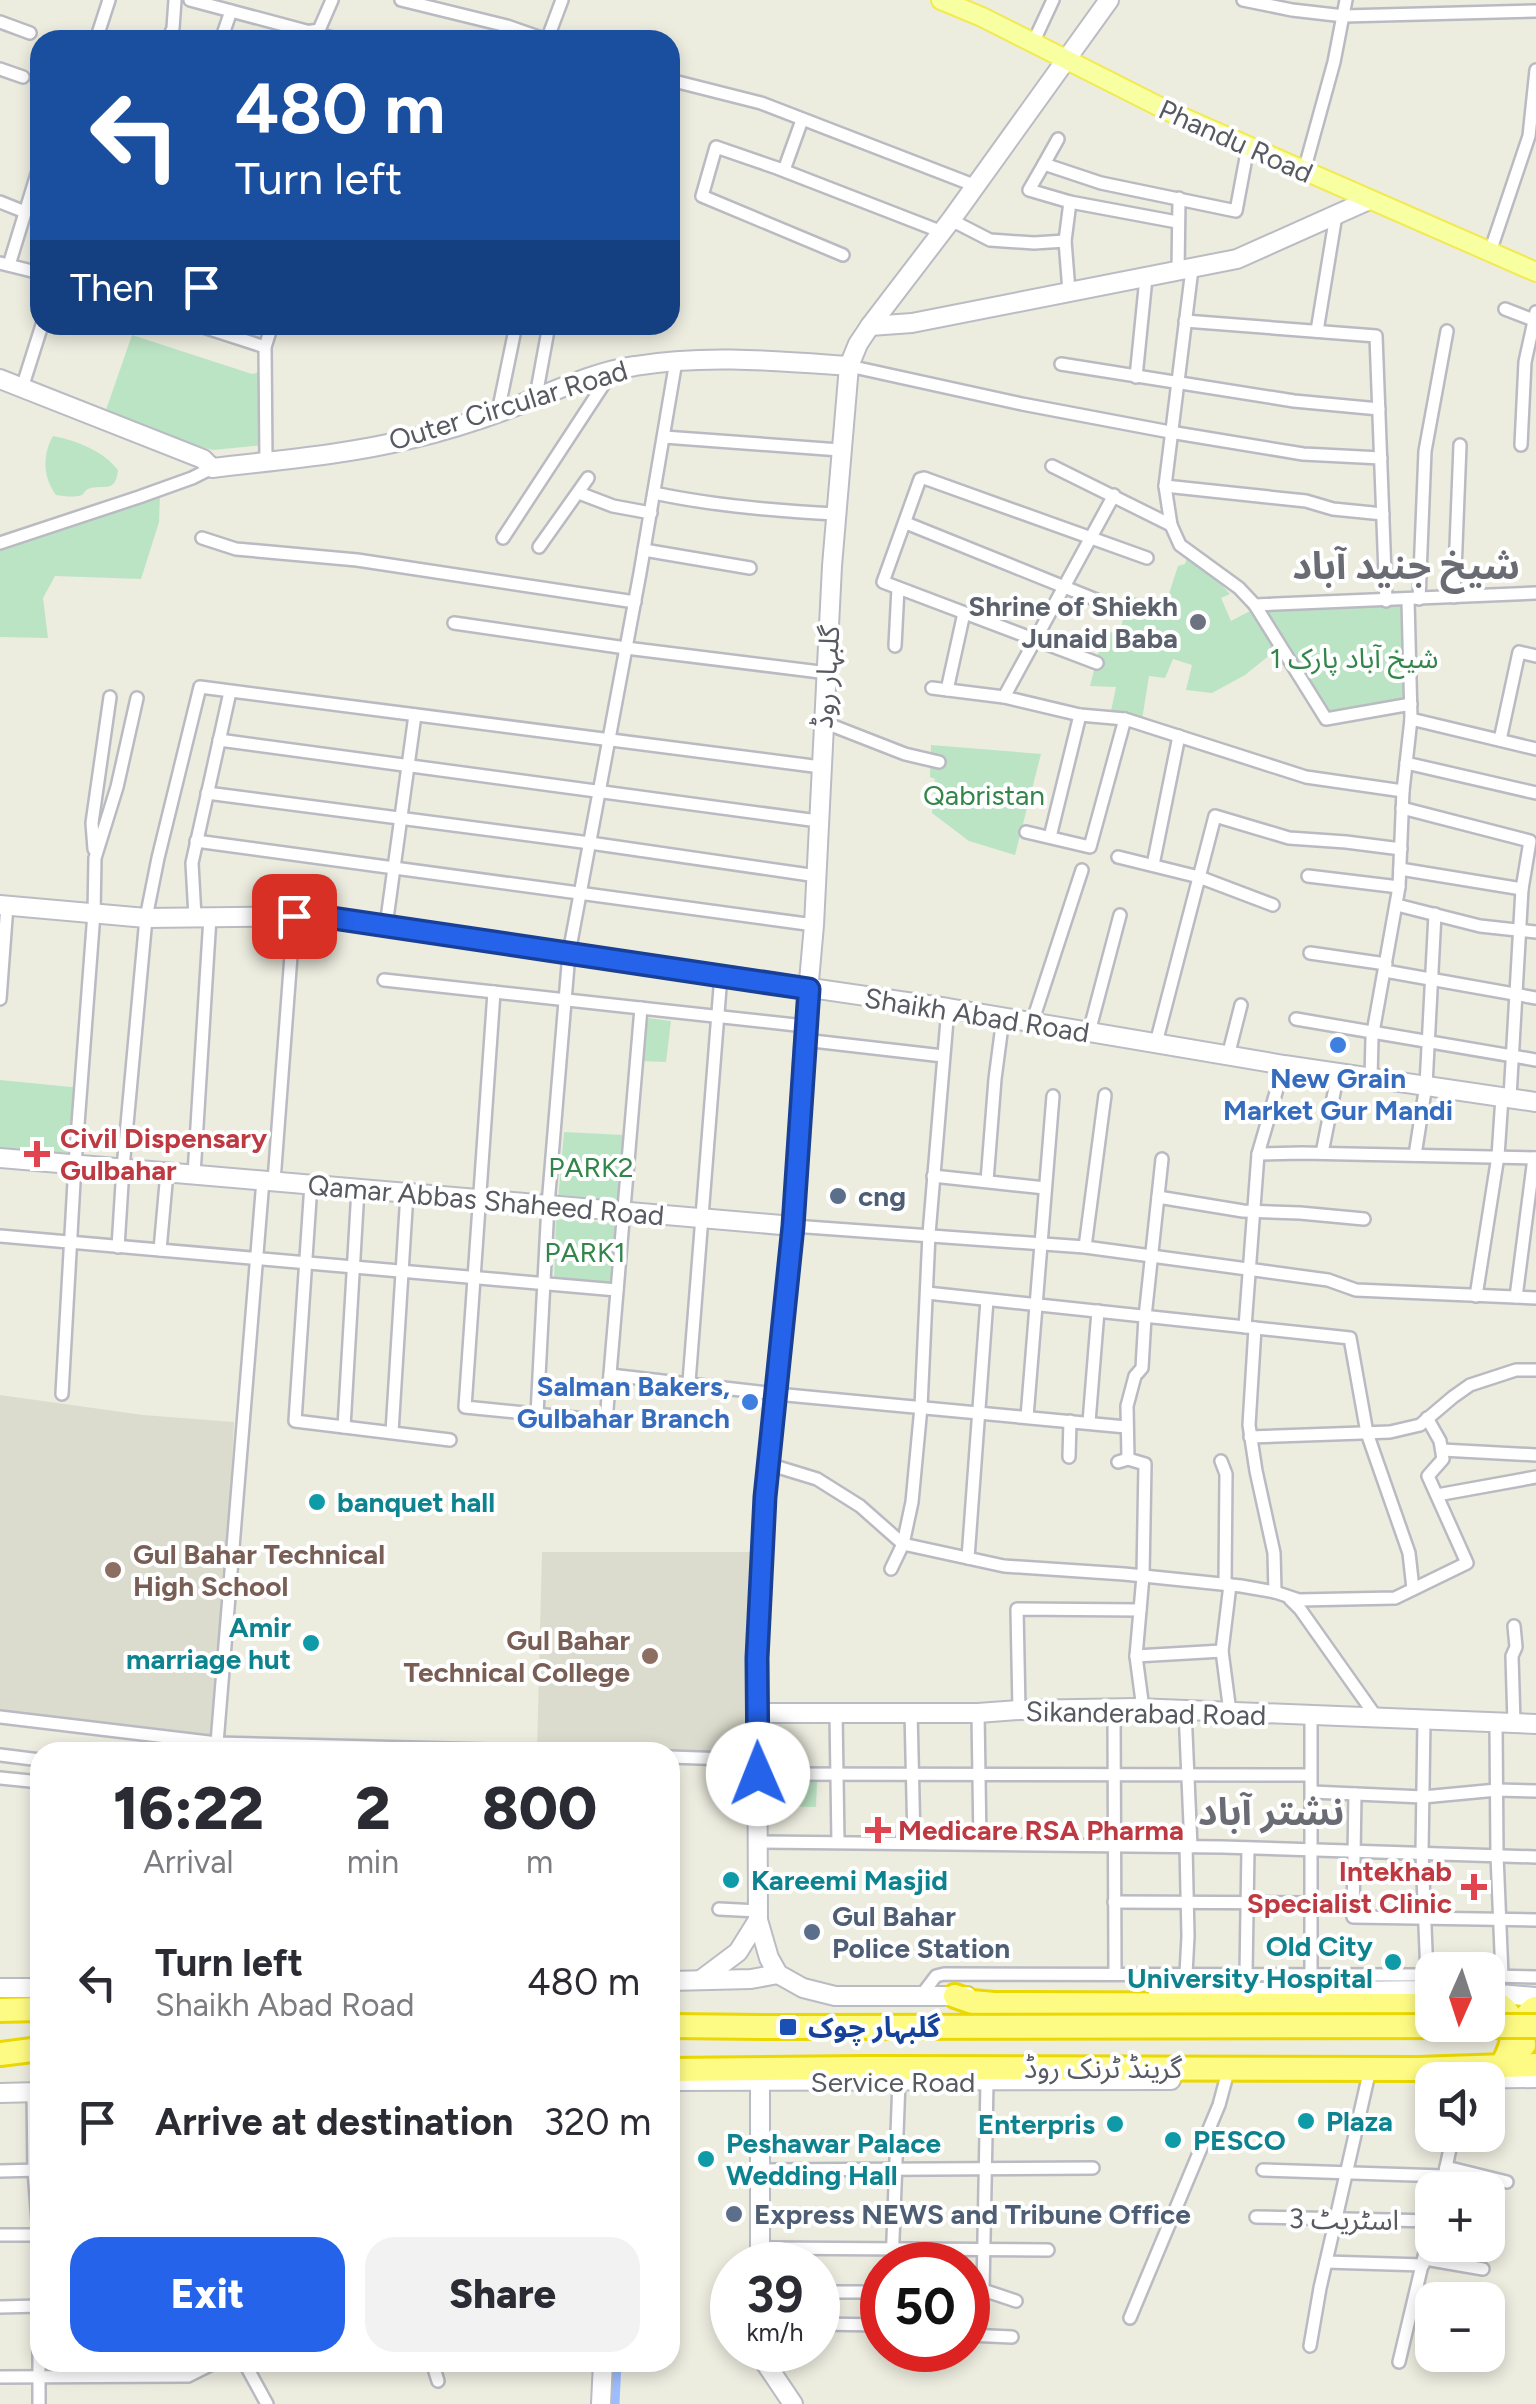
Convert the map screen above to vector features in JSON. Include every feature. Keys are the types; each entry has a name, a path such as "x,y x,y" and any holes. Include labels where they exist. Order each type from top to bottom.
{"highway":[{"path":"955,1996 994,2004 1415,2004"},
{"path":"1505,2003 1536,2009"},
{"path":"0,2010 30,2009"},
{"path":"1504,2062 1515,2031 1505,2009"},
{"path":"1536,2009 1525,2016 1523,2033 1528,2052 1536,2062"},
{"name":"گرینڈ ٹرنک روڈ","path":"680,2026 990,2028 1536,2009"},
{"path":"0,2056 30,2051"},
{"path":"0,2056 30,2059"},
{"name":"گرینڈ ٹرنک روڈ","path":"1505,2065 1536,2062"},
{"name":"گرینڈ ٹرنک روڈ","path":"680,2070 1415,2069"}],"main road":[{"name":"Phandu Road","path":"941,0 982,16 1166,110 1536,272"},
{"path":"849,366 870,326 1110,0"},
{"path":"870,326 912,323 1237,259 1369,200"},
{"name":"Outer Circular Road","path":"212,468 410,440 612,370 676,361 757,360 849,366"},
{"name":"گلبہار روڈ","path":"778,1974 769,1958 758,1916 758,1630 768,1464 793,1226 817,876 832,566 849,366"},
{"path":"0,379 202,459 212,468"},
{"name":"Shaikh Abad Road","path":"4,905 146,918 319,916 948,1008 1284,1065 1536,1102"},
{"name":"Qamar Abbas Shaheed Road","path":"0,1158 793,1226"},
{"name":"Sikanderabad Road","path":"757,1714 1143,1708 1536,1724"},
{"path":"702,1979 738,1952 758,1916"},
{"path":"680,1980 778,1974 803,1988 836,1996 955,1996 1415,1981"},
{"path":"0,1988 30,1988"},
{"name":"Service Road","path":"680,2081 1415,2078"},
{"name":"Service Road","path":"1505,2078 1536,2078"},
{"path":"760,2082 760,2242"},
{"path":"0,2092 30,2092"},
{"path":"601,2404 603,2372"},
{"path":"772,2372 793,2404"}],"street":[{"path":"99,30 108,0"},
{"path":"172,30 176,0"},
{"path":"190,0 286,30"},
{"path":"319,30 332,0"},
{"path":"401,0 518,30"},
{"path":"551,30 562,0"},
{"path":"1033,43 1053,0"},
{"path":"1244,0 1344,16 1536,10"},
{"path":"1304,171 1334,62 1346,0"},
{"path":"225,30 231,12"},
{"path":"0,22 30,33"},
{"path":"0,70 23,77"},
{"path":"1490,252 1528,136 1536,70"},
{"path":"680,83 760,103 976,186"},
{"path":"784,170 802,120"},
{"path":"1058,139 1029,190 1070,202 1177,222"},
{"path":"843,255 702,196 716,147 990,240 1065,241"},
{"path":"1044,164 1101,183 1236,211 1248,147"},
{"path":"30,196 4,264 30,271"},
{"path":"1178,198 1185,321 1166,486 1172,525 1180,546 1239,588 1255,605 1326,718 1411,704"},
{"path":"0,202 25,212"},
{"path":"1069,291 1065,241 1070,202"},
{"path":"1316,331 1336,215"},
{"path":"1136,377 1146,278"},
{"path":"1505,310 1535,318 1525,362 1521,445"},
{"path":"1185,321 1376,336 1386,600"},
{"path":"1371,1078 1374,1032 1400,887 1403,791 1412,719 1414,599 1426,451 1446,330"},
{"path":"22,388 39,335"},
{"path":"230,335 265,347"},
{"path":"266,461 265,347 269,335"},
{"path":"498,412 514,335"},
{"path":"540,396 538,384 548,335"},
{"path":"537,1414 548,1205 569,953 676,361"},
{"path":"1061,364 1294,402 1378,409"},
{"path":"849,366 1170,432 1303,454 1380,458"},
{"path":"503,538 612,370"},
{"path":"664,437 840,450"},
{"path":"1454,598 1460,446"},
{"path":"1052,466 1172,525"},
{"path":"0,543 212,468"},
{"path":"1097,664 883,581 921,477 1147,558"},
{"path":"540,547 588,478"},
{"path":"1166,486 1306,501 1333,509 1382,514"},
{"path":"654,492 776,511 837,514"},
{"path":"579,493 613,506 651,513"},
{"path":"1004,697 1114,496"},
{"path":"906,523 1104,603"},
{"path":"202,538 236,549 358,560 635,602"},
{"path":"644,550 750,568"},
{"path":"894,646 898,588"},
{"path":"1255,605 1536,594"},
{"path":"946,690 964,613"},
{"path":"454,623 828,673"},
{"path":"1500,740 1519,652 1536,656"},
{"path":"118,1247 146,918 202,686 820,767"},
{"path":"932,688 1004,697 1080,715 1125,719 1306,777 1403,791"},
{"path":"194,1174 202,917 192,863 230,692"},
{"path":"62,1394 94,913 92,822 110,697"},
{"path":"95,858 138,698"},
{"path":"386,926 415,715"},
{"path":"1050,837 1080,715"},
{"path":"1026,832 1090,847 1125,719"},
{"path":"1412,719 1536,749"},
{"path":"824,722 906,754 938,762"},
{"path":"1153,866 1179,736"},
{"path":"219,740 818,820"},
{"path":"1406,763 1536,793"},
{"path":"207,793 590,842 817,876"},
{"path":"1402,808 1530,841 1531,865 1522,889 1512,1056 1476,1296"},
{"path":"1156,1043 1215,816 1289,838 1401,848"},
{"path":"196,841 814,925"},
{"path":"1118,857 1199,877 1273,904"},
{"path":"1400,868 1522,889"},
{"path":"1032,1022 1082,870"},
{"path":"1308,876 1400,887"},
{"path":"0,999 4,905"},
{"path":"1396,905 1480,926 1536,932"},
{"path":"1415,1155 1426,1086 1435,914"},
{"path":"216,1742 258,1260 294,916"},
{"path":"1089,1032 1120,916"},
{"path":"1310,953 1536,998"},
{"path":"688,1382 721,976"},
{"path":"384,980 718,1016 943,1056"},
{"path":"494,992 465,1407 606,1421 641,1008"},
{"path":"1228,1056 1241,1005"},
{"path":"891,1569 902,1544 912,1502 948,1008"},
{"path":"988,1181 1003,1018"},
{"path":"1296,1019 1536,1060"},
{"path":"1284,1065 1258,1154 1249,1268 1248,1425 1281,1594 1300,1609 1377,1718"},
{"path":"1322,1153 1338,1073"},
{"path":"1085,1247 1105,1095"},
{"path":"1027,1417 1053,1096"},
{"path":"1258,1154 1535,1158 1516,1297"},
{"path":"1143,1708 1136,1656 1143,1576 1145,1464 1123,1461 1127,1406 1135,1376 1142,1368 1162,1159"},
{"path":"160,1250 167,1172"},
{"path":"934,1176 1046,1188"},
{"path":"311,1184 294,1421 450,1440"},
{"path":"344,1427 358,1188"},
{"path":"392,1432 406,1193"},
{"path":"1158,1198 1243,1212 1364,1219"},
{"path":"793,1226 1085,1247 1328,1280 1356,1290 1536,1298"},
{"path":"0,1236 617,1290"},
{"path":"927,1294 1350,1338 1368,1433 1409,1553 1412,1589"},
{"path":"968,1558 987,1300"},
{"path":"1088,1422 1098,1311"},
{"path":"1250,1436 1368,1433 1405,1428 1420,1424 1470,1385 1516,1370 1536,1370"},
{"path":"610,1375 1126,1427"},
{"path":"768,1464 817,1479 860,1506 902,1544 1004,1566 1227,1585 1300,1600 1394,1598 1467,1563 1428,1476 1443,1459 1440,1441 1427,1418"},
{"path":"1068,1457 1070,1421"},
{"path":"1442,1450 1536,1455"},
{"path":"1221,1462 1226,1474 1227,1585 1222,1651 1230,1712"},
{"path":"1437,1495 1536,1476"},
{"path":"1019,1710 1017,1610 1140,1610"},
{"path":"1501,1952 1498,1790 1516,1646 1514,1626"},
{"path":"1136,1656 1222,1651"},
{"path":"1114,1710 1115,1974"},
{"path":"1185,1710 1186,1974"},
{"path":"911,1711 914,1842"},
{"path":"836,1713 838,1842"},
{"path":"978,1713 980,1843"},
{"path":"1310,1716 1311,1974"},
{"path":"0,1717 208,1742"},
{"path":"1424,1720 1422,1853 1428,1952"},
{"path":"0,1756 30,1759"},
{"path":"680,1758 839,1774 1310,1775"},
{"path":"0,1778 30,1781"},
{"path":"1312,1792 1423,1796 1536,1791"},
{"path":"1355,1794 1353,1917 1536,1920"},
{"path":"758,1842 1188,1846 1536,1857"},
{"path":"1246,1974 1248,1848"},
{"path":"1114,1902 1312,1903"},
{"path":"719,1909 758,1916"},
{"path":"920,1996 936,1976 944,1974 1311,1974 1415,1979"},
{"path":"1505,1976 1536,1977"},
{"path":"1310,2346 1368,2078"},
{"path":"1130,2318 1219,2105 1226,2079"},
{"path":"893,2242 899,2081"},
{"path":"984,2242 987,2082"},
{"path":"1445,2172 1449,2152"},
{"path":"760,2170 1093,2168"},
{"path":"0,2170 30,2170"},
{"path":"1263,2170 1415,2173"},
{"name":"اسٹریٹ 3","path":"1256,2217 1415,2222"},
{"path":"0,2235 30,2234"},
{"path":"990,2249 1048,2250"},
{"path":"1326,2262 1415,2262"},
{"path":"1399,2362 1424,2262 1482,2270"},
{"path":"990,2292 1016,2301"},
{"path":"0,2307 30,2306"},
{"path":"990,2336 1012,2337"},
{"path":"39,2372 40,2404"},
{"path":"0,2377 188,2376 196,2372"},
{"path":"249,2372 267,2404"},
{"path":"435,2372 438,2382"}],"shaded area":[{"name":"Gul Bahar Technical High School","path":"0,1395 143,1415 234,1422 217,1742 0,1717"},
{"name":"Gul Bahar Technical College","path":"542,1552 762,1552 757,1760 680,1753 680,1742 537,1742"}],"green space":[{"path":"132,335 252,374 265,371 264,445 213,450 171,438 106,410"},
{"path":"53,436 104,457 118,470 114,483 88,489 79,496 56,495 46,466"},
{"path":"160,495 159,522 141,579 55,576 43,598 48,638 0,637 0,548"},
{"path":"1189,553 1221,575 1217,580 1230,594 1221,598 1231,621 1250,611 1276,650 1245,675 1212,693 1186,690 1192,665 1173,659 1165,678 1149,676 1142,720 1110,716 1116,687 1090,686 1104,631 1120,634 1128,595 1165,606 1178,566 1185,564"},
{"name":"شیخ آباد پارک 1","path":"1408,600 1411,704 1326,719 1255,605"},
{"name":"Qabristan","path":"931,745 1041,754 1015,855 969,841 932,813 935,779 930,777"},
{"path":"647,1018 671,1021 666,1062 642,1061"},
{"path":"0,1080 81,1088 74,1155 0,1150"},
{"name":"PARK2","path":"564,1132 624,1135 617,1205 558,1200"},
{"name":"PARK1","path":"556,1219 617,1223 614,1282 554,1280"},
{"path":"773,1780 817,1782 816,1807 774,1806"}],"waterway":[{"path":"614,2404 616,2372"}],"place":[{"name":"Shrine of Shiekh Junaid Baba","path":"1198,622"},
{"name":"New Grain Market Gur Mandi","path":"1338,1045"},
{"name":"Civil Dispensary Gulbahar","path":"37,1154"},
{"name":"cng","path":"838,1196"},
{"name":"Salman Bakers, Gulbahar Branch","path":"750,1402"},
{"name":"banquet hall","path":"317,1502"},
{"name":"Gul Bahar Technical High School","path":"113,1570"},
{"name":"Amir marriage hut","path":"311,1643"},
{"name":"Gul Bahar Technical College","path":"650,1656"},
{"name":"Medicare RSA Pharma","path":"878,1830"},
{"name":"Kareemi Masjid","path":"731,1880"},
{"name":"Intekhab Specialist Clinic","path":"1474,1887"},
{"name":"Gul Bahar Police Station","path":"812,1932"},
{"name":"Old City University Hospital","path":"1393,1962"},
{"name":"گلبہار چوک","path":"788,2027"},
{"name":"Plaza","path":"1306,2121"},
{"name":"Enterpris","path":"1115,2124"},
{"name":"PESCO","path":"1173,2140"},
{"name":"Peshawar Palace Wedding Hall","path":"706,2159"},
{"name":"Express NEWS and Tribune Office","path":"734,2214"}],"district":[{"name":"شیخ جنید آباد","path":"1406,566"},
{"name":"نشتر آباد","path":"1271,1812"}],"route":[{"path":"294,916 319,916 809,989 793,1226 765,1497 757,1658 758,1774"}]}
